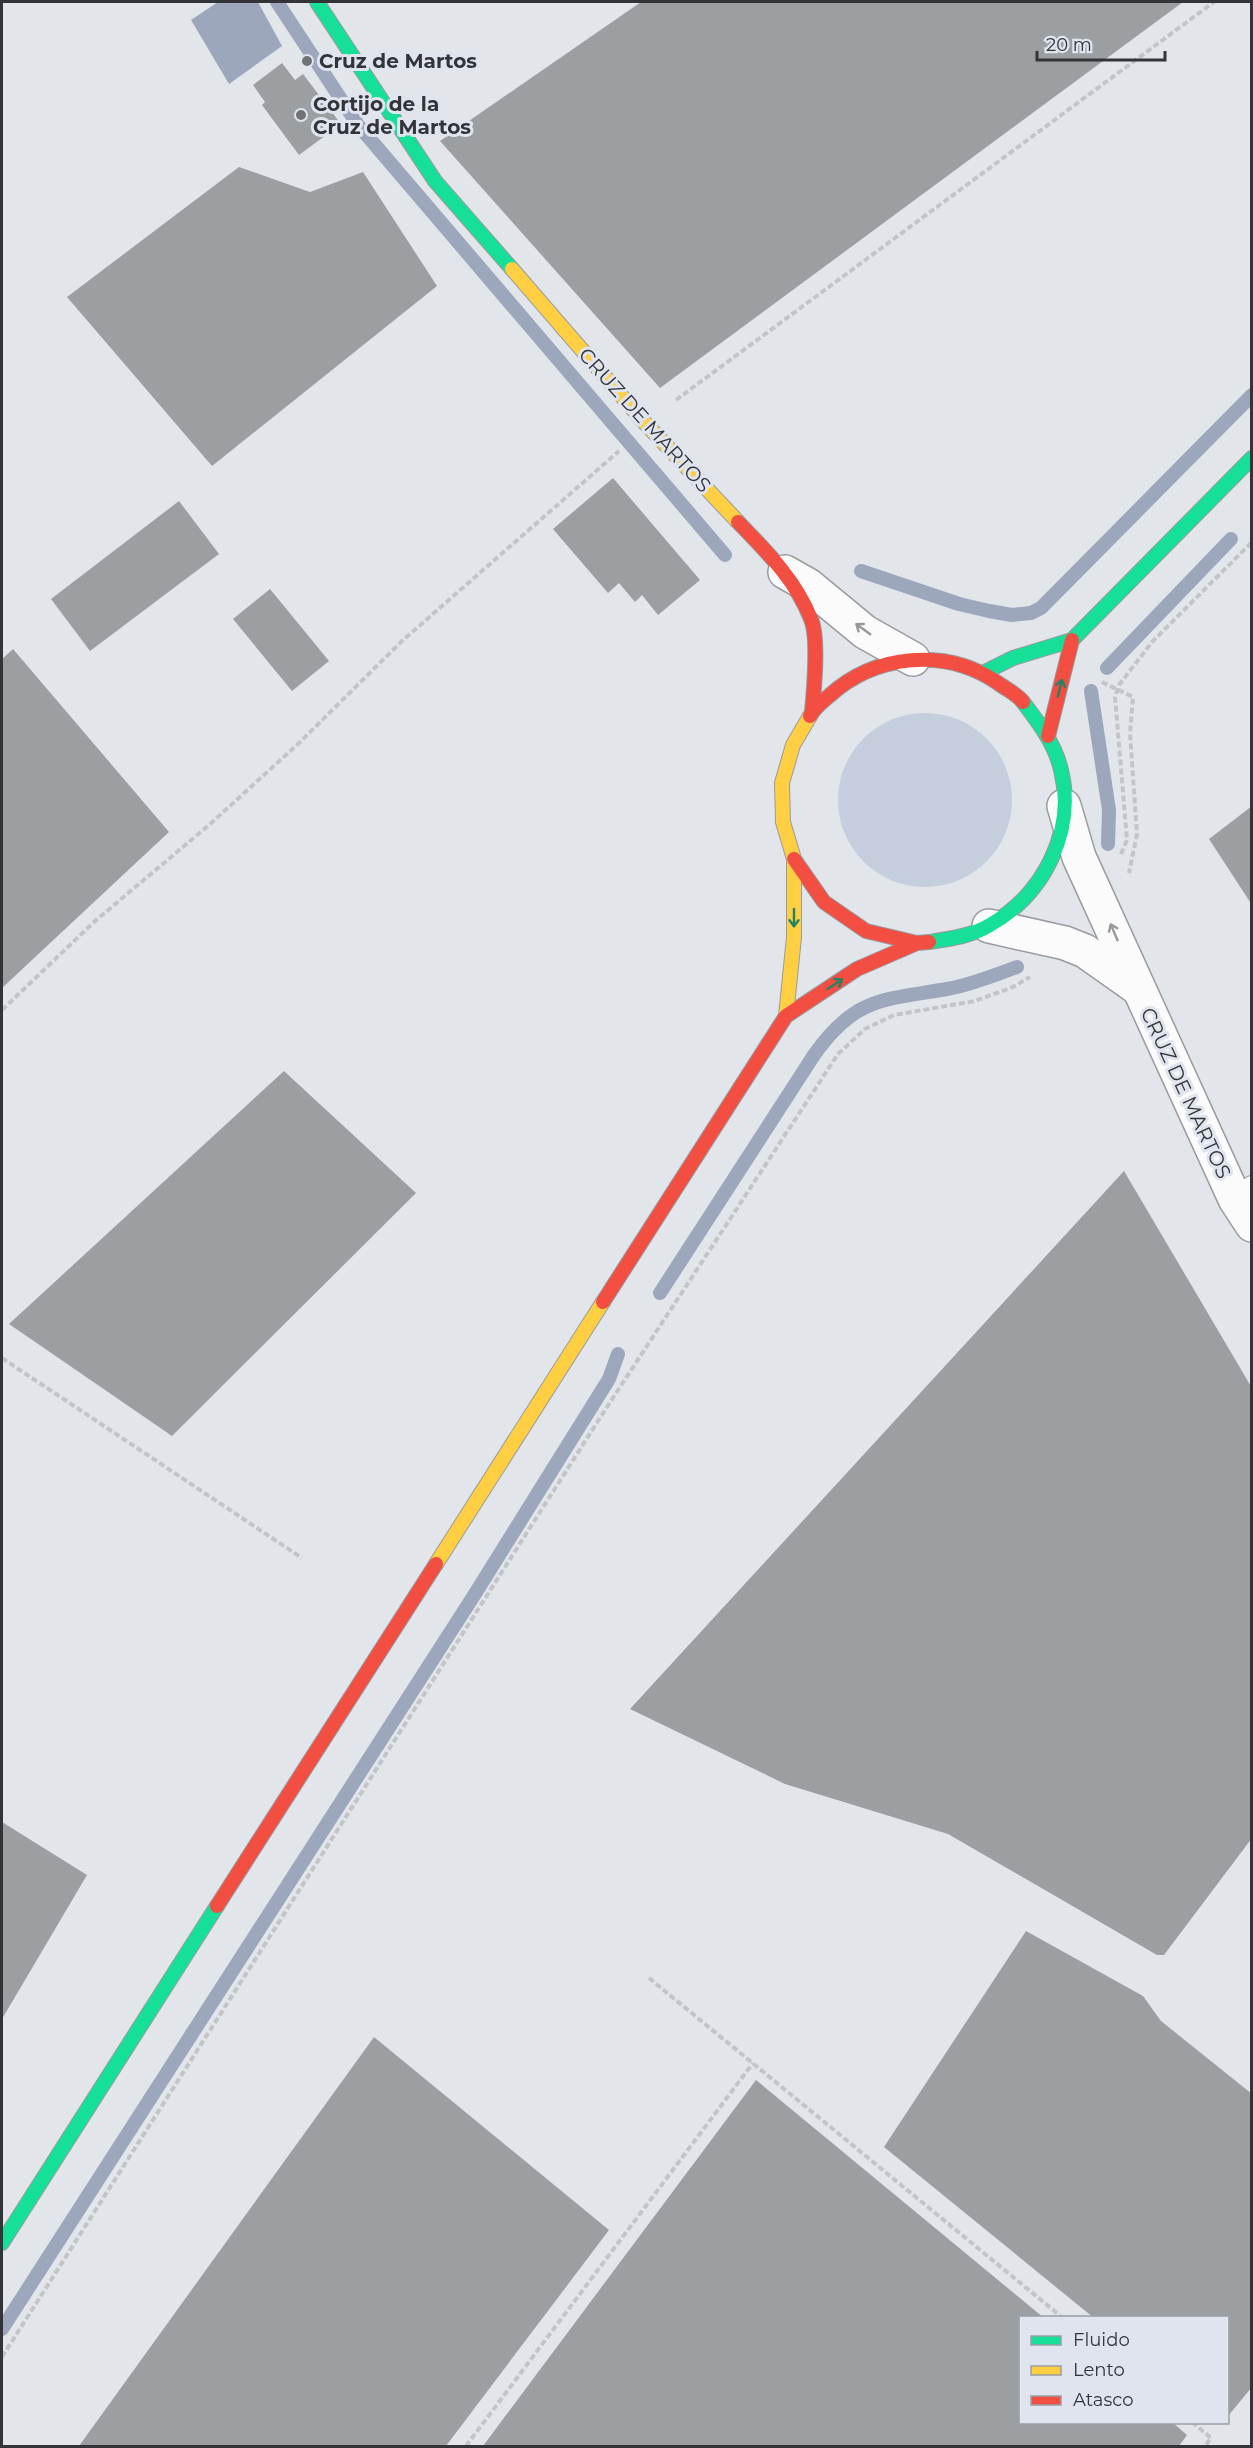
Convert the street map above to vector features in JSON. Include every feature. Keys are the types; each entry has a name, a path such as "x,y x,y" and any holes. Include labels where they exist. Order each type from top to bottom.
{"main road":[{"name":"CRUZ DE MARTOS","path":"317,2 435,181 645,423 785,572 812,620 815,670 812,712"},
{"path":"984,673 1013,658 1072,640 1251,458"},
{"path":"1048,736 1072,640"},
{"path":"2,2243 786,1016 857,969 917,943 954,939 989,926 1020,904 1044,876 1059,842 1064,806 1061,770 1048,736 1022,699 984,673 949,661 913,659 875,667 841,685 812,712 793,745 782,783 783,822 794,859 794,937 786,1016"},
{"path":"794,859 824,902 866,931 917,943"}],"street":[{"path":"785,572 808,585 865,632 913,659"},
{"name":"CRUZ DE MARTOS","path":"1064,806 1079,857 1136,987 1246,1203"},
{"path":"989,926 1065,943 1085,951 1136,987"}],"path":[{"path":"645,423 1214,2"},
{"path":"2,1010 95,921 209,825 298,744 402,641 611,460"},
{"path":"1072,640 1103,683 1117,691 1133,698 1130,733 1137,834 1120,919 1105,913 1107,889 1127,840 1115,697 1117,691 1119,685 1152,642 1251,542"},
{"path":"2,2358 553,1490 838,1054 865,1029 894,1015 975,1001 1013,987 1037,970 1065,943"},
{"path":"2,1358 302,1558"},
{"path":"649,1978 1062,2316"},
{"path":"466,2446 753,2063"},
{"path":"1194,2424 1211,2438 1205,2446"}],"shaded area":[{"path":"218,2 258,2 282,46 229,84 191,20"},
{"path":"925,713 958,720 973,728 986,739 997,752 1005,767 1012,800 1005,833 997,848 986,861 973,872 958,880 925,887 892,880 877,872 864,861 853,848 845,833 838,800 845,767 853,752 864,739 877,728 892,720"}],"building":[{"path":"641,2 1183,2 660,388 440,141"},
{"name":"Cortijo de la Cruz de Martos","path":"282,63 295,80 303,74 341,124 299,155 262,105 265,102 253,85"},
{"path":"239,167 310,192 363,172 437,286 212,466 67,297"},
{"path":"613,478 700,580 658,615 642,595 635,602 619,583 608,593 553,529"},
{"path":"179,501 219,554 90,651 51,599"},
{"path":"270,589 329,661 292,691 233,619"},
{"path":"13,649 169,832 2,988 2,659"},
{"path":"1252,806 1252,905 1209,839"},
{"path":"284,1071 416,1193 172,1436 9,1324"},
{"path":"1124,1171 1252,1388 1252,1838 1164,1955 1157,1955 948,1834 785,1784 630,1709"},
{"path":"2,1822 87,1875 2,2019"},
{"path":"1026,1931 1143,1996 1161,2021 1252,2094 1252,2387 1229,2415 1229,2316 1092,2316 884,2147"},
{"path":"374,2037 609,2230 446,2446 79,2446"},
{"path":"756,2080 1042,2316 1019,2316 1019,2424 1174,2424 1187,2435 1179,2446 483,2446"}],"waterway":[{"path":"277,2 358,125 725,555"},
{"path":"861,571 959,604 1012,615 1031,613 1041,608 1252,395"},
{"path":"1107,668 1231,539"},
{"path":"1091,691 1109,810 1108,844"},
{"path":"660,1293 814,1055 843,1022 872,1004 965,985 1017,967"},
{"path":"2,2329 473,1597 609,1379 618,1354"}],"traffic: fast":[{"path":"317,2 435,181 512,269"},
{"path":"983,673 1013,658 1072,640 1252,458"},
{"path":"929,942 968,934 990,925 1026,896 1051,859 1064,816 1061,770 1051,743 1023,702"},
{"path":"2,2243 217,1906"}],"traffic: slow":[{"path":"512,269 645,423 738,522"},
{"path":"786,1016 794,937 794,859 783,822 782,783 793,745 810,716"},
{"path":"436,1564 603,1302"}],"traffic: jam":[{"path":"738,522 789,579 811,619 815,638 812,712"},
{"path":"1048,736 1072,640"},
{"path":"810,716 821,703 847,682 868,671 911,660 934,660 956,664 978,672 1018,696 1023,702"},
{"path":"794,859 824,902 866,931 917,943"},
{"path":"603,1302 786,1016 857,969 917,943 929,942"},
{"path":"217,1906 436,1564"}],"place":[{"name":"Cruz de Martos","path":"307,61"},
{"name":"Cortijo de la Cruz de Martos","path":"301,115"}]}
